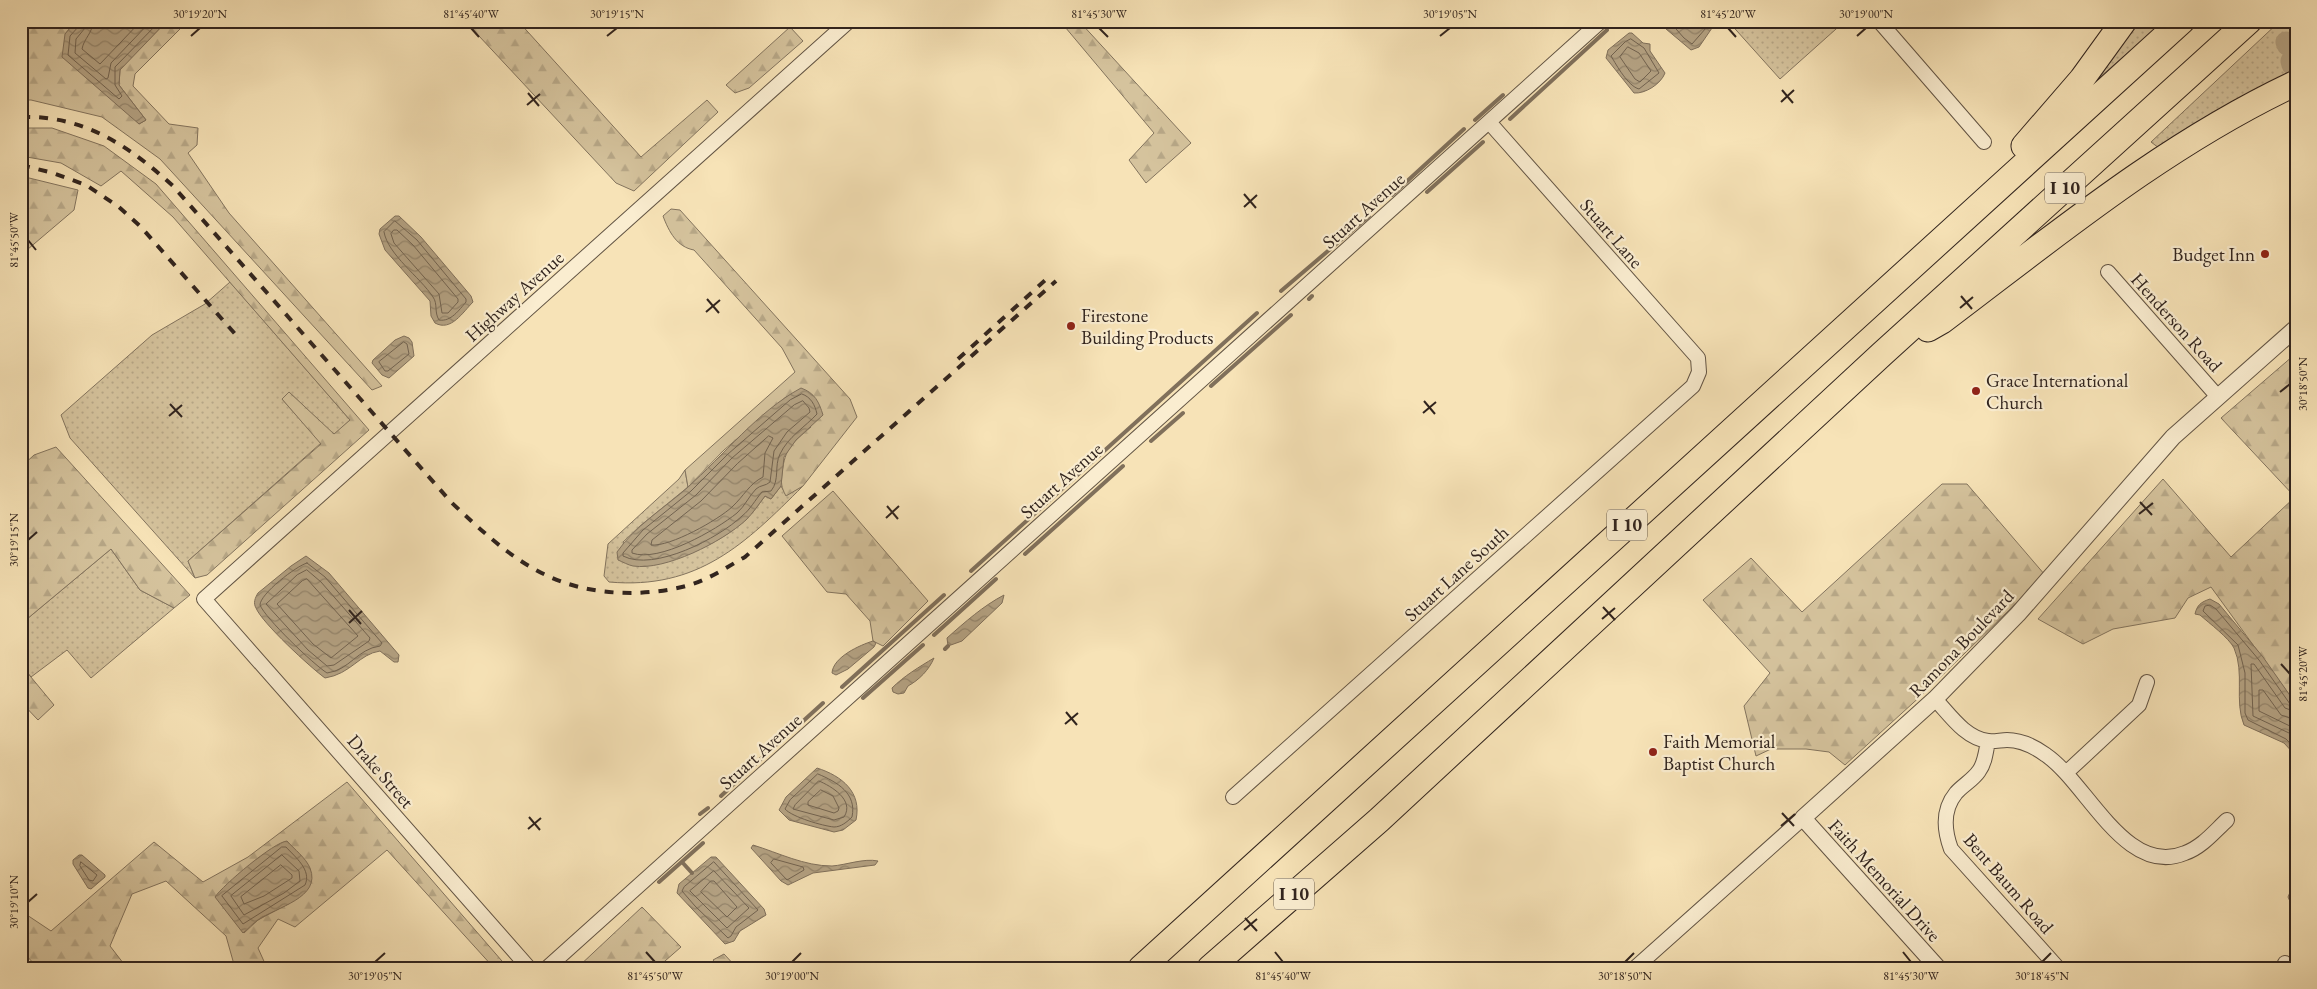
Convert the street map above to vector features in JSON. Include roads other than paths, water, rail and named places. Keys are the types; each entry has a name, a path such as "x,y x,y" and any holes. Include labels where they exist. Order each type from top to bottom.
{"highway":[{"path":"1935,245 2082,79 2124,21"},
{"name":"I 10","path":"1141,968 2182,21"},
{"name":"I 10","path":"1210,968 1379,820 1882,354 2249,21"},
{"path":"1882,354 1942,321 2133,177 2184,143 2250,104 2296,83"},
{"path":"1121,968 1182,930"}],"street":[{"name":"Highway Avenue","path":"204,599 849,21"},
{"name":"Stuart Avenue","path":"547,968 1602,21"},
{"path":"1878,21 1984,142"},
{"name":"Stuart Lane","path":"1489,122 1698,358 1699,372"},
{"name":"Henderson Road","path":"2108,272 2218,397"},
{"name":"Ramona Boulevard","path":"1635,968 1935,699 2050,578 2149,462 2218,397 2296,328"},
{"name":"Stuart Lane South","path":"1233,797 1693,386 1699,372"},
{"name":"Drake Street","path":"204,599 528,968"},
{"path":"2066,773 2139,705 2147,682"},
{"path":"1935,699 1961,728 1988,741 2010,740 2028,744 2046,755 2066,773 2128,843 2147,855 2166,859 2186,853 2203,843 2227,820"},
{"name":"Bent Baum Road","path":"1988,741 1980,770 1950,802 1946,816 1945,833 1951,849 2058,968"},
{"name":"Faith Memorial Drive","path":"1803,818 1938,968"},
{"path":"21,965 24,968"}],"water":[{"path":"76,21 167,21 120,70 119,85 146,120 139,124 62,57 65,34"},
{"path":"1663,21 1710,21 1712,28 1699,47 1691,50 1666,29"},
{"path":"1629,33 1632,33 1643,43 1650,44 1650,51 1665,73 1660,81 1648,90 1638,93 1634,93 1606,58 1608,50"},
{"path":"395,216 399,216 421,237 471,296 473,302 451,323 441,325 435,323 431,316 430,301 385,250 379,234 380,229"},
{"path":"404,336 412,342 414,356 389,378 382,375 372,363 373,360 395,340"},
{"path":"801,388 810,392 816,398 823,415 796,440 784,457 781,486 771,499 765,496 749,517 736,528 708,546 692,553 661,564 646,566 633,566 618,560 617,552 632,534 687,488 755,421"},
{"path":"306,556 329,573 399,655 398,662 394,662 380,651 366,656 342,673 325,678 267,624 255,606 258,593"},
{"path":"1004,595 1002,603 962,641 948,646 947,638 981,609"},
{"path":"2210,599 2219,604 2263,657 2296,704 2296,756 2284,743 2244,725 2240,706 2239,667 2234,648 2228,640 2200,615 2195,614 2200,604"},
{"path":"873,641 876,643 874,647 848,669 836,675 832,673 837,662 848,652"},
{"path":"934,658 920,678 908,686 904,693 898,694 893,692 892,688 917,668"},
{"path":"817,768 842,781 853,793 857,810 856,820 843,830 834,832 789,820 779,810 786,797"},
{"path":"287,841 303,857 310,868 312,878 309,887 304,894 286,906 258,920 243,933 215,897 249,865 271,848"},
{"path":"753,845 812,864 832,866 867,860 878,861 875,865 813,873 788,885 781,881 751,848"},
{"path":"82,855 105,875 91,889 88,888 73,864 73,860"},
{"path":"711,857 716,857 764,909 766,915 740,931 734,941 725,944 677,893 679,884"},
{"path":"2296,878 2296,923 2290,911 2292,906 2288,897"}],"waterway":[{"path":"1510,119 1607,30"},
{"path":"2291,61 2292,65"},
{"path":"1475,120 1503,95"},
{"path":"1392,195 1464,129"},
{"path":"1427,192 1483,142"},
{"path":"1281,291 1369,216"},
{"path":"1309,299 1312,296"},
{"path":"971,571 1257,313"},
{"path":"1211,386 1291,315"},
{"path":"1151,441 1183,413"},
{"path":"1025,554 1123,466"},
{"path":"934,635 996,579"},
{"path":"842,687 944,595"},
{"path":"863,698 923,645"},
{"path":"945,649 948,646"},
{"path":"801,723 823,703"},
{"path":"721,796 780,741"},
{"path":"700,814 708,808"},
{"path":"659,882 703,843"},
{"path":"682,862 692,873"}],"railway":[{"path":"21,117 65,121 85,127 122,146 156,171 173,186 451,502 472,522 492,540 533,568 555,579 579,587 605,592 644,593 680,588 710,577 745,557 1056,281"},
{"path":"21,165 53,173 86,185 119,207 141,227 236,335"},
{"path":"958,359 1051,275"}],"place":[{"name":"Budget Inn","path":"2265,254"},
{"name":"Firestone Building Products","path":"1071,326"},
{"name":"Grace International Church","path":"1976,391"},
{"name":"Faith Memorial Baptist Church","path":"1653,752"}]}
